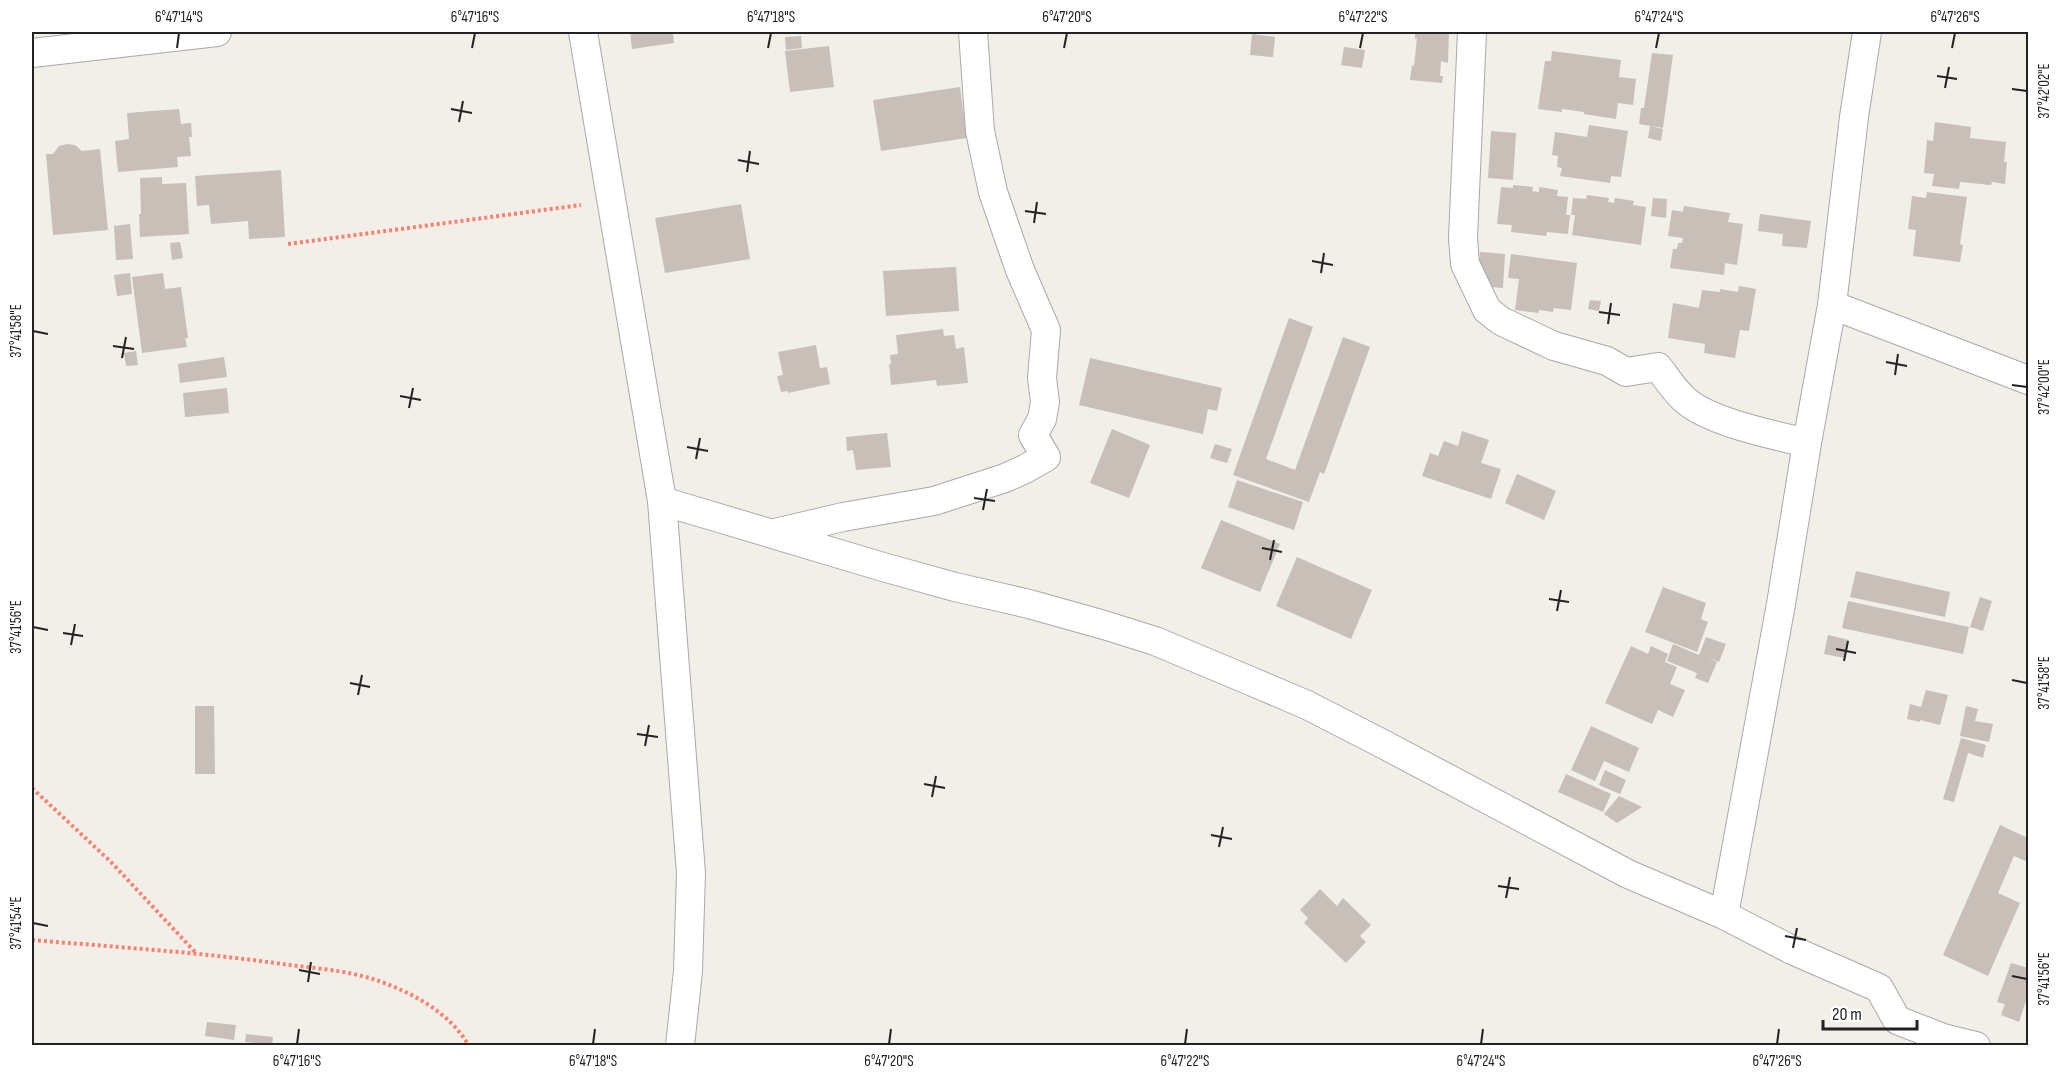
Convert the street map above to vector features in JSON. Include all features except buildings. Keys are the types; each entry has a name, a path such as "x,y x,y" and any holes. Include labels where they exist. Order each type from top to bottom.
{"street":[{"path":"32,53 217,32"},
{"path":"583,32 662,501 692,873 680,1046"},
{"path":"775,533 843,517 934,501 1025,470 1046,456 1033,435 1042,419 1045,402 1042,378 1046,330 1013,251 993,192 980,131 973,32"},
{"path":"1472,32 1463,238 1465,264 1487,310 1501,321 1554,346 1607,361 1626,372 1658,367 1685,400 1699,409 1739,425 1807,443"},
{"path":"1724,915 1781,604 1832,305 1854,117 1867,32"},
{"path":"1832,305 2028,380"},
{"path":"662,501 883,567 1029,604 1155,641 1306,705 1628,874 1724,915 1792,950 1879,988 1897,1020 1942,1038 1976,1046"},
{"path":"687,971 697,1046"}],"path":[{"path":"288,244 585,204"},
{"path":"32,788 111,862 197,954"},
{"path":"32,940 197,954 331,970 370,978 415,996 433,1008 450,1023 469,1046"}]}
